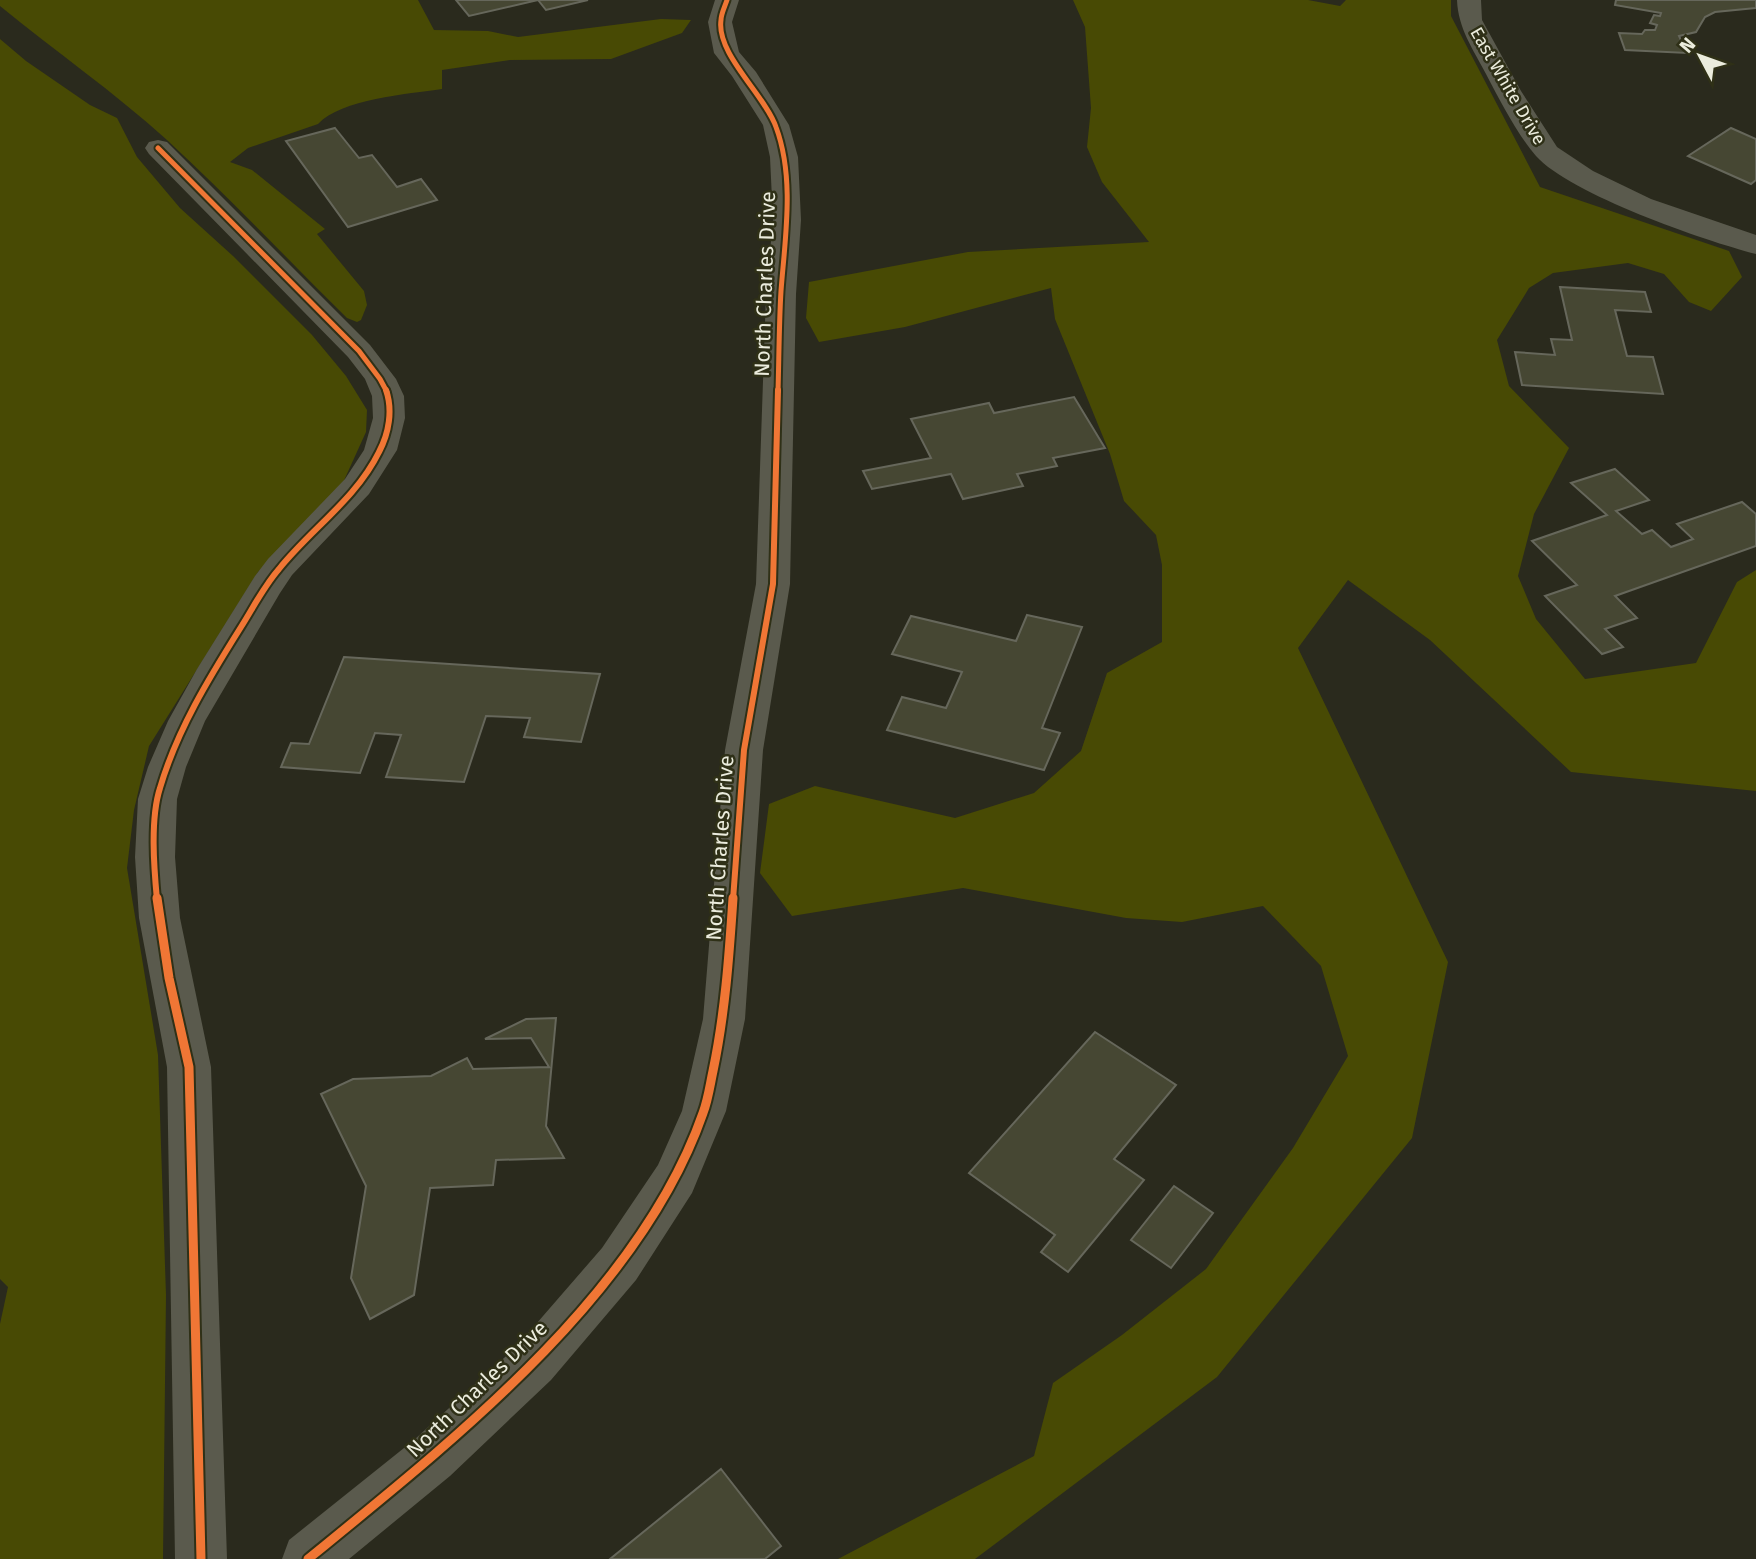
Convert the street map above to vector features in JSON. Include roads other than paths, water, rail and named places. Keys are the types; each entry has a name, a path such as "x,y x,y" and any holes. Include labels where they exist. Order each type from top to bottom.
{"street":[{"name":"North Charles Drive","path":"307,1559 432,1458 534,1363 619,1264 676,1178 704,1111 724,1019 744,750 773,584 781,294 787,213 784,158 776,125 743,72 727,53 720,22 727,0"},
{"name":"East White Drive","path":"1469,0 1470,20 1508,92 1547,152 1583,177 1641,205 1756,245"},
{"path":"158,148 359,351 387,388 389,410 387,432 375,464 279,569 191,712 158,793 154,851 159,913 174,1001 189,1067 201,1559"}]}
